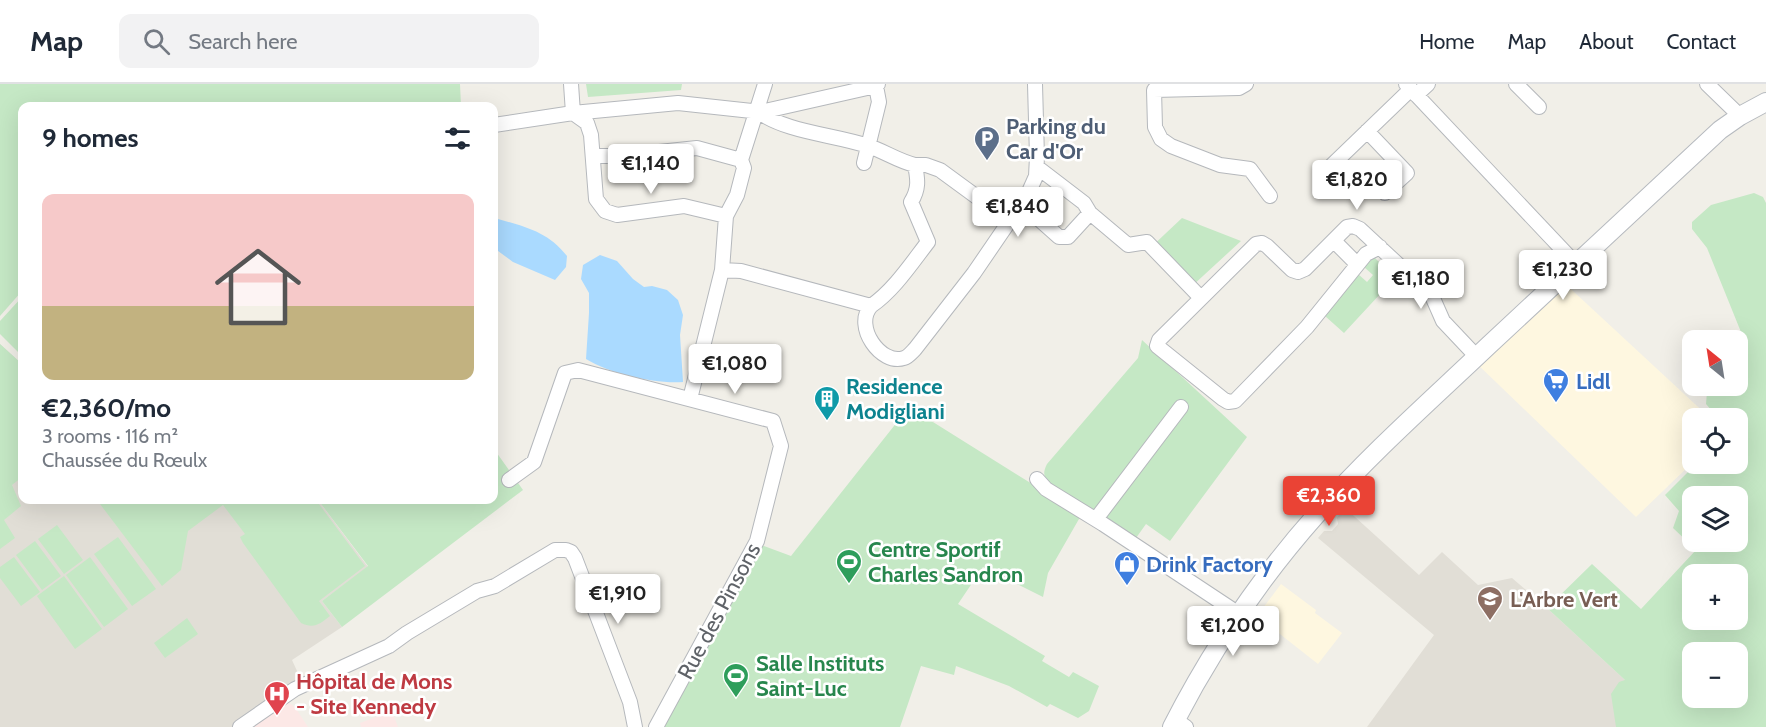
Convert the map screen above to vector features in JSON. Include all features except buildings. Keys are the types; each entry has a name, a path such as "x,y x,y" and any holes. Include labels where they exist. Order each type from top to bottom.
{"main road":[{"path":"1178,725 1239,614 1287,548 1366,462 1720,130 1766,102"}],"street":[{"path":"571,84 573,113"},
{"path":"509,480 534,462 565,373 578,370 690,399 722,270 726,216 737,195 744,168 741,160 765,84"},
{"path":"915,165 917,192 911,202 928,242 880,301 868,310 865,331 874,347 894,359 905,358 915,349 1011,222 1028,194 1036,176 1035,84"},
{"path":"1246,84 1239,88 1154,87 1155,127 1161,139 1171,146 1220,165 1250,169 1270,196"},
{"path":"1329,168 1411,89 1428,84"},
{"path":"1516,84 1539,107"},
{"path":"1707,84 1740,116"},
{"path":"498,124 573,113 678,103 757,111 877,85 879,102 864,163"},
{"path":"1411,89 1576,264"},
{"path":"757,111 784,125 867,146 904,163 926,165 940,170 1011,222"},
{"path":"573,113 587,123 591,135 596,199 605,211 617,215 684,206 726,216"},
{"path":"1367,131 1407,173 1386,193"},
{"path":"594,156 621,156 696,148 741,160"},
{"path":"1036,167 1084,203 1090,213 1128,245 1147,242 1201,298"},
{"path":"1022,204 1059,237 1068,237 1090,213"},
{"path":"1380,248 1370,251 1357,264 1307,327 1235,401 1228,402 1157,346 1159,339 1256,244 1262,243 1267,246 1292,270 1302,272 1347,227 1353,226 1360,229 1432,296 1443,321 1477,357"},
{"path":"1334,241 1357,264"},
{"path":"722,270 741,271 872,306"},
{"name":"Rue des Pinsons","path":"656,727 757,541 781,446 773,421 690,399"},
{"path":"1096,519 1181,407"},
{"path":"1037,479 1046,489 1096,519 1239,614"},
{"path":"240,727 280,697 303,684 375,653 477,591 495,586 555,550 571,552 580,569 630,702 635,727"}],"shaded area":[{"path":"1560,279 1682,392 1682,396 1686,396 1699,408 1682,408 1682,473 1636,517 1473,360"},
{"path":"0,344 18,360 18,504 321,504 368,567 322,601 342,627 292,660 303,684 240,727 0,727"},
{"name":"L'Arbre Vert","path":"1344,507 1419,575 1442,552 1478,585 1512,578 1676,727 1367,727 1434,635 1318,538 1324,531 1332,531 1338,524 1337,518"},
{"path":"1281,584 1342,633 1318,664 1257,616"},
{"name":"Hôpital de Mons - Site Kennedy","path":"280,697 295,707 308,727 240,727"},
{"name":"Hôpital de Mons - Site Kennedy","path":"392,711 398,727 361,727 360,723"}],"green space":[{"path":"0,84 460,84 461,102 18,102 18,296 0,316"},
{"path":"586,84 682,84 681,90 588,97"},
{"path":"1754,193 1763,197 1766,203 1766,727 1616,727 1611,694 1619,682 1625,680 1547,608 1592,564 1641,609 1682,565 1682,630 1748,630 1748,564 1683,564 1694,552 1748,552 1748,486 1682,486 1682,537 1673,528 1679,511 1665,495 1686,474 1748,474 1748,408 1709,408 1706,404 1707,396 1748,396 1748,330 1740,330 1707,248 1692,229 1692,222 1711,205"},
{"path":"1182,218 1241,241 1191,287 1148,250"},
{"path":"1374,257 1395,278 1344,333 1325,316 1358,274 1367,282 1373,275 1364,267"},
{"path":"18,301 18,352 0,334 0,321"},
{"path":"1142,340 1247,437 1170,541 1146,524 1136,538 1049,484 1044,474 1047,464 1138,358"},
{"path":"0,344 18,360 18,480 12,485 18,504 21,506 4,520 15,538 0,549"},
{"name":"Centre Sportif Charles Sandron","path":"909,407 1037,487 1083,512 1048,573 1043,597 983,567 958,604 1045,656 1042,661 1069,677 1073,672 1099,686 1089,711 1078,718 1050,704 1047,707 1009,686 956,666 954,675 921,666 900,727 653,727 761,545 791,556"},
{"path":"498,455 523,490 342,627 322,601 368,566 321,504 498,504"},
{"path":"100,504 319,504 365,566 319,601 330,616 317,625 310,626 301,623 243,543 240,537 245,534 223,505 188,531 181,570 162,586"},
{"path":"57,525 83,560 64,574 38,539"},
{"path":"118,537 156,589 132,606 94,554"},
{"path":"35,541 61,576 42,590 16,555"},
{"path":"14,557 40,592 21,606 0,578 0,567"},
{"path":"90,557 128,609 104,627 66,575"},
{"path":"64,576 102,629 75,649 37,596"},
{"path":"187,618 198,634 165,658 154,643"}],"water":[{"path":"498,219 544,236 567,256 566,267 555,280 513,262 498,251"},
{"path":"600,255 617,261 633,279 644,287 652,286 667,290 678,300 683,315 680,335 683,382 633,377 586,359 589,293 581,279 583,265"}],"place":[{"name":"Parking du Car d'Or","path":"987,162"},
{"name":"Lidl","path":"1556,404"},
{"name":"Residence Modigliani","path":"827,422"},
{"name":"Centre Sportif Charles Sandron","path":"849,585"},
{"name":"Drink Factory","path":"1127,587"},
{"name":"L'Arbre Vert","path":"1490,622"},
{"name":"Salle Instituts Saint-Luc","path":"736,699"},
{"name":"Hôpital de Mons - Site Kennedy","path":"277,717"}]}
